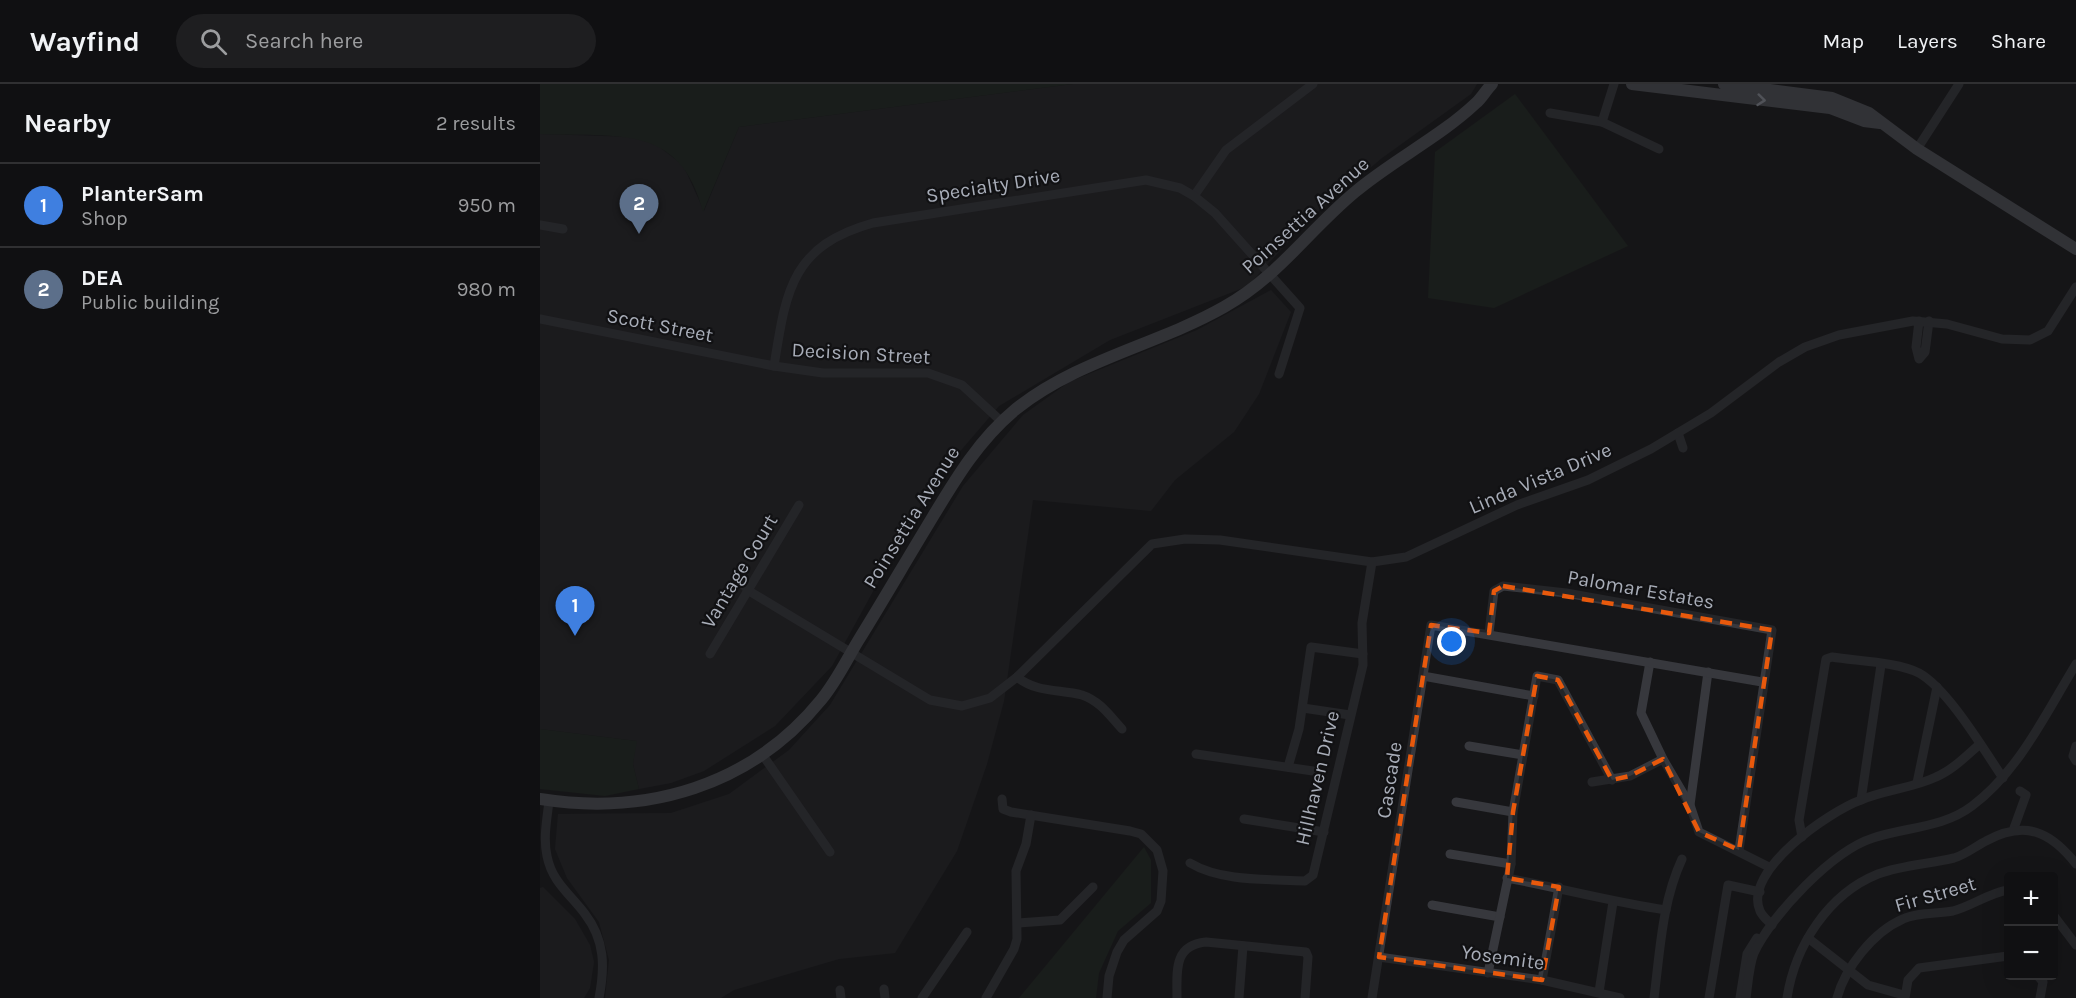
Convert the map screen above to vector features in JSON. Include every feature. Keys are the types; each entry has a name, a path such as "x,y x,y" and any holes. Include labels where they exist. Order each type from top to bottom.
{"main road":[{"name":"Poinsettia Avenue","path":"544,800 611,805 664,798 702,786 762,754 791,731 822,699 958,472 1002,422 1049,385 1207,316 1269,276 1354,192 1451,124 1479,101 1492,84"},
{"path":"1632,84 1703,89 1830,108 1864,121 1880,123"},
{"path":"1724,84 1832,98 1869,113 1917,149 2076,249"}],"street":[{"path":"1194,196 1227,150 1312,84"},
{"path":"1602,122 1614,84"},
{"path":"1917,149 1959,84"},
{"path":"1550,113 1602,122 1659,149"},
{"name":"Specialty Drive","path":"774,366 784,306 794,278 822,246 849,230 873,223 1130,180 1163,183 1194,196 1215,213 1300,308 1279,374"},
{"path":"540,225 563,229"},
{"name":"Linda Vista Drive","path":"738,579 749,591 850,654 930,700 962,706 990,698 1017,678 1146,548 1160,541 1220,540 1372,562 1419,552 1517,505 1588,480 1678,433 1804,347 1839,335 1924,321 2002,339 2030,340 2048,331 2076,287"},
{"name":"Scott Street","path":"540,319 774,366"},
{"name":"Decision Street","path":"774,366 823,373 928,373 945,377 969,390 1002,422"},
{"path":"1678,433 1683,448"},
{"name":"Vantage Court","path":"710,654 799,505"},
{"name":"Hillhaven Drive","path":"1190,863 1203,871 1237,877 1305,881 1313,875 1363,665 1362,623 1372,562"},
{"name":"Palomar Estates","path":"1489,633 1494,591 1503,586 1566,593 1772,630 1762,682"},
{"name":"Cascade","path":"1372,998 1431,625 1489,633"},
{"path":"1489,633 1762,682 1739,850"},
{"path":"1288,767 1303,708 1311,647 1363,654"},
{"path":"1802,837 1799,820 1826,659 1832,657 1917,673 1937,687 2003,778"},
{"path":"1650,662 1641,713 1663,759 1690,805 1699,832 1769,867"},
{"path":"1746,998 1753,956 1772,925 1816,875 1847,850 1870,838 1953,818 1972,806 2003,778 2025,749 2076,664"},
{"path":"1861,800 1881,665"},
{"path":"1690,805 1707,672"},
{"path":"1423,676 1534,696"},
{"path":"1488,973 1511,864 1513,812 1538,676 1558,680 1612,780"},
{"path":"1017,678 1035,688 1088,698 1107,711 1122,729"},
{"path":"1917,783 1937,687"},
{"path":"1303,708 1350,715"},
{"path":"1772,925 1760,913 1760,892 1769,867 1802,837 1831,814 1861,800 1936,777 1980,744"},
{"path":"1469,746 1523,754"},
{"path":"2074,758 2076,746"},
{"path":"762,754 830,852"},
{"path":"1196,754 1313,771"},
{"path":"1592,782 1630,777 1663,759"},
{"path":"2014,828 2026,795 2020,791"},
{"path":"544,800 544,839 554,878 585,914 600,944 604,960 599,998"},
{"path":"1002,800 1003,809 1031,816 1141,834 1157,850 1163,871 1161,901 1157,911 1124,940 1109,976 1107,998"},
{"path":"1456,802 1513,812"},
{"path":"986,998 1014,949 1018,923 1016,871 1026,844 1031,816"},
{"path":"1244,819 1324,832"},
{"path":"1787,998 1797,959 1808,938 1831,907 1857,884 1892,870 1955,857 2014,828 2034,830 2063,847 2076,864"},
{"path":"1450,854 1511,864"},
{"path":"1653,998 1666,910 1673,879 1682,859"},
{"path":"1507,878 1559,887 1613,902 1666,910"},
{"path":"1709,998 1728,885 1760,892"},
{"path":"1018,923 1060,920 1093,886"},
{"path":"1542,980 1559,887"},
{"name":"Fir Street","path":"1837,998 1841,982 1885,930 1904,918 1953,910 2004,891"},
{"path":"1599,992 1613,902"},
{"path":"1432,905 1500,917"},
{"path":"2058,921 2076,945"},
{"path":"1740,998 1747,954 1761,932 1772,925"},
{"path":"922,998 967,932"},
{"path":"1808,938 1875,989 1904,997 1908,980 1919,968 2004,957"},
{"path":"1177,998 1179,959 1190,945 1206,942 1306,952 1308,957 1305,998"},
{"path":"1239,998 1243,946"},
{"name":"Yosemite","path":"1379,957 1542,980 1620,998"},
{"path":"2040,998 2042,980"}],"highlighted area":[{"path":"1503,586 1772,630 1739,850 1699,832 1663,759 1630,776 1612,780 1558,680 1537,676 1513,812 1507,878 1559,887 1542,980 1379,957 1431,625 1489,633 1494,591"}],"shaded area":[{"path":"540,84 1073,84 739,127 703,212 692,183 678,162 661,148 641,140 618,136 540,134"},
{"path":"1073,84 1477,84 1471,94 1382,158 1308,220 1248,286 1110,340 999,406 932,484 832,666 775,726 704,771 671,783 639,789 633,764 636,741 540,729 540,134 635,137 658,146 683,165 704,211 739,127"},
{"path":"1515,94 1628,246 1494,308 1428,298 1435,152"},
{"path":"1271,290 1291,312 1259,394 1234,432 1175,480 1151,511 1033,500 1004,701 987,764 957,851 895,953 839,959 734,990 721,998 605,998 609,960 599,922 567,878 555,849 558,814 671,813 729,794 789,750 830,705 963,486 1023,415 1069,382 1197,330"},
{"path":"540,729 637,741 633,764 639,789 605,796 540,789"},
{"path":"1144,847 1151,860 1151,903 1118,931 1099,973 1096,998 1019,998"},
{"path":"543,887 575,919 590,945 594,962 590,988 584,998 540,998 540,888"}],"place":[{"name":"DEA","path":"639,234"},
{"name":"PlanterSam","path":"575,636"}]}
